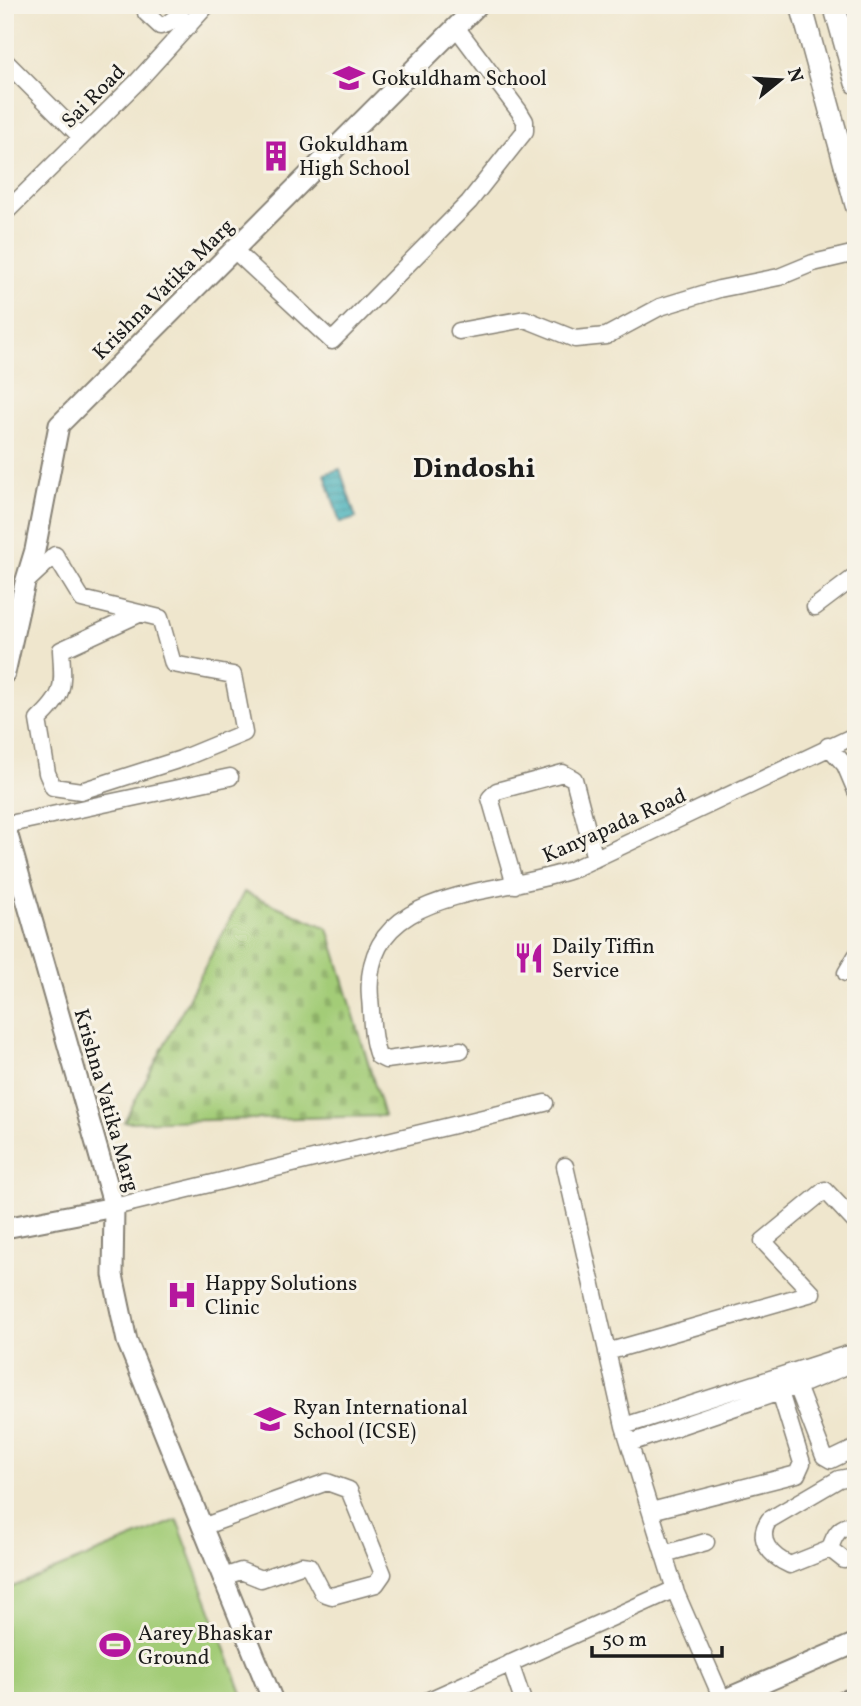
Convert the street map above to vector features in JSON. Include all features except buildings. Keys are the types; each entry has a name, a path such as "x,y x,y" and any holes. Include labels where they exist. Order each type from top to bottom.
{"main road":[{"path":"801,5 856,205"},
{"path":"834,5 856,83"}],"street":[{"name":"Sai Road","path":"5,214 81,136 185,15 207,5"},
{"name":"Krishna Vatika Marg","path":"5,673 25,583 36,550 59,425 478,5"},
{"path":"146,13 160,26 185,15"},
{"path":"234,250 332,341 342,331 469,202 524,131 525,121 519,111 456,27"},
{"path":"5,61 81,136"},
{"path":"460,331 525,319 575,339 606,336 660,307 719,289 779,277 813,263 856,253"},
{"path":"25,583 55,555 82,599 160,618 173,664 233,675 244,733 181,760 82,791 53,787 47,773 38,720 57,702 63,687 61,650 139,614"},
{"path":"815,607 856,576"},
{"name":"Kanyapada Road","path":"461,1051 386,1060 378,1056 374,1045 369,977 372,959 396,923 430,904 545,879 595,859 856,735"},
{"path":"828,747 845,765 856,791"},
{"path":"515,885 490,798 497,791 563,773 574,779 595,859"},
{"path":"5,825 230,777"},
{"name":"Krishna Vatika Marg","path":"5,825 114,1207 113,1276 127,1341 273,1701"},
{"path":"846,973 856,956"},
{"path":"5,1228 114,1207 545,1103"},
{"path":"565,1166 624,1426 675,1589 722,1700 856,1643"},
{"path":"607,1352 812,1293 764,1241 825,1190 856,1223"},
{"path":"624,1426 851,1353 856,1348"},
{"path":"630,1443 856,1363"},
{"path":"797,1386 824,1456 831,1460 856,1448"},
{"path":"651,1511 797,1474 802,1463 780,1392"},
{"path":"830,1549 790,1565 775,1558 764,1539 764,1528 769,1520 839,1479 856,1476"},
{"path":"202,1527 327,1482 337,1484 349,1490 383,1574 376,1584 332,1596 323,1593 309,1566 300,1565 261,1579 241,1570 223,1577"},
{"path":"830,1549 833,1537 841,1528 856,1525"},
{"path":"665,1558 708,1545"},
{"path":"830,1549 844,1560"},
{"path":"427,1701 675,1589"},
{"path":"510,1663 523,1701"},
{"path":"844,1701 856,1696"}],"green space":[{"path":"244,892 328,928 384,1116 124,1122"},
{"name":"Aarey Bhaskar Ground","path":"177,1520 245,1701 5,1701 5,1590"}],"water":[{"path":"340,469 356,518 340,523 325,474"}],"place":[{"name":"Gokuldham School","path":"349,78"},
{"name":"Gokuldham High School","path":"276,156"},
{"name":"Daily Tiffin Service","path":"529,958"},
{"name":"Happy Solutions Clinic","path":"182,1295"},
{"name":"Ryan International School (ICSE)","path":"270,1419"},
{"name":"Aarey Bhaskar Ground","path":"115,1645"}],"district":[{"name":"Dindoshi","path":"474,467"}]}
